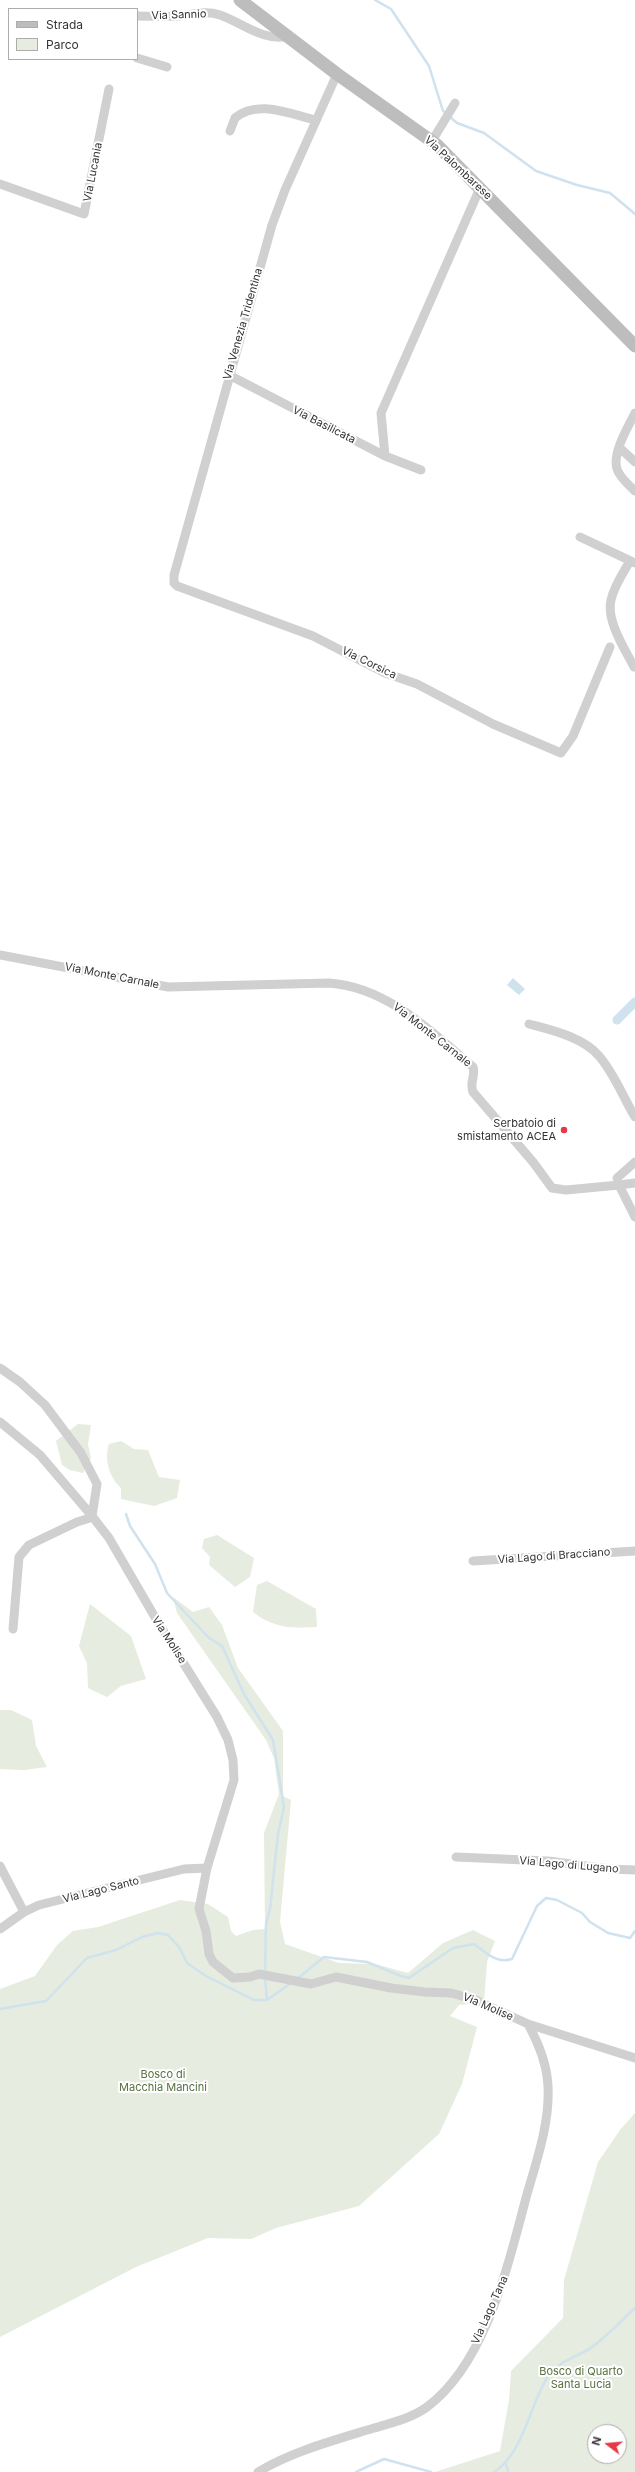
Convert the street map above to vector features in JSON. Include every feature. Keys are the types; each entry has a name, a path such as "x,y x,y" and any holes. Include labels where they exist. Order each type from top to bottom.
{"main road":[{"name":"Via Palombarese","path":"240,0 337,74 432,141 635,346"}],"street":[{"name":"Via Sannio","path":"138,16 172,16 209,13 234,20 269,37 289,36"},
{"path":"138,58 167,67"},
{"name":"Via Venezia Tridentina","path":"174,583 174,575 272,225 315,120 337,74"},
{"name":"Via Lucania","path":"0,184 84,214 109,89"},
{"path":"432,141 455,102"},
{"path":"230,131 235,118 253,110 272,110 315,120"},
{"path":"385,456 381,413 480,188"},
{"name":"Via Basilicata","path":"229,375 385,456 421,470"},
{"path":"635,413 620,448 617,469 635,491"},
{"path":"620,448 635,462"},
{"path":"580,537 633,562 615,589 610,608 614,623 634,667"},
{"name":"Via Corsica","path":"174,583 177,586 313,636 385,673 417,684 493,724 561,753 573,736 610,648"},
{"name":"Via Monte Carnale","path":"0,955 168,987 329,983 364,991 387,1001 409,1014 473,1067 474,1072 470,1084 473,1092 533,1162 550,1186 561,1190 618,1181"},
{"path":"529,1024 576,1040 592,1049 605,1065 635,1117"},
{"path":"618,1181 635,1162"},
{"path":"618,1181 635,1183"},
{"path":"618,1181 635,1217"},
{"path":"0,1368 20,1382 45,1405 81,1453 97,1484 93,1517 77,1522 29,1545 22,1550 18,1562 12,1629"},
{"name":"Via Molise","path":"0,1422 40,1455 110,1538 156,1618 217,1717 228,1740 233,1760 234,1780 207,1868 199,1909 206,1931 208,1954 213,1962 233,1978 250,1977 259,1974 311,1984 336,1977 425,1992 451,1992 480,2002 528,2024 635,2058"},
{"name":"Via Lago di Bracciano","path":"473,1561 635,1551"},
{"name":"Via Lago di Lugano","path":"456,1857 548,1861 610,1869 635,1870"},
{"path":"0,1866 24,1912"},
{"name":"Via Lago Santo","path":"0,1929 24,1912 39,1905 184,1869 207,1868"},
{"name":"Via Lago Tana","path":"258,2472 285,2459 420,2412 448,2387 472,2352 491,2312 505,2277 547,2116 548,2087 546,2071 538,2044 528,2024"}],"green space":[{"path":"78,1424 91,1425 88,1444 91,1458 83,1473 70,1470 62,1465 56,1441"},
{"path":"121,1441 134,1449 148,1450 159,1477 180,1480 177,1498 154,1506 121,1499 121,1488 113,1479 107,1462 107,1456 109,1444"},
{"path":"217,1535 254,1558 250,1577 235,1587 209,1565 210,1557 202,1548 204,1539"},
{"path":"267,1581 316,1609 317,1627 284,1626 269,1622 253,1612 257,1585"},
{"name":"Bosco di Macchia Mancini","path":"173,1597 193,1612 209,1607 222,1625 238,1668 283,1731 283,1796 291,1800 280,1922 285,1944 339,1963 375,1964 408,1973 443,1943 473,1930 495,1941 487,1962 484,2002 459,2005 450,2016 477,2027 462,2084 439,2134 359,2206 276,2228 251,2239 208,2238 136,2267 0,2337 0,1989 35,1976 57,1945 73,1931 98,1927 180,1900 208,1904 228,1917 231,1931 236,1936 253,1930 265,1929 264,1833 279,1794 274,1758 266,1740 177,1613"},
{"path":"90,1604 131,1636 146,1679 121,1686 107,1697 88,1688 87,1663 79,1646"},
{"path":"0,1710 11,1710 32,1720 36,1746 47,1767 24,1770 0,1769"},
{"name":"Bosco di Quarto Santa Lucia","path":"635,2113 635,2472 435,2472 500,2451 509,2400 511,2371 563,2318 564,2280 598,2162 620,2130"}],"water":[{"path":"513,978 525,989 519,995 507,985"}],"waterway":[{"path":"375,0 391,9 429,66 443,111 446,113"},
{"path":"450,117 457,123 484,133 536,171 577,185 610,193 635,214"},
{"path":"617,1020 635,1002"},
{"path":"126,1514 130,1526 155,1564 167,1593 209,1638 222,1646 244,1694 273,1740 284,1807 278,1834 270,1909 266,1924 265,1972"},
{"path":"297,1979 324,1957 367,1962 409,1978 453,1948 474,1944 496,1959 512,1959 537,1906 546,1898 557,1900 582,1913 590,1922 608,1933 630,1938 635,1931"},
{"path":"0,2009 46,2001 87,1958 116,1950 142,1937 158,1933 168,1935 179,1947 187,1963 206,1976 254,2000 267,2000 291,1983"},
{"path":"265,1977 267,2000"},
{"path":"494,2472 504,2464 519,2442 541,2389 552,2372 563,2363 592,2347 635,2308"},
{"path":"356,2472 384,2459 431,2472"},
{"path":"506,2463 508,2472"}],"place":[{"name":"Serbatoio di smistamento ACEA","path":"564,1130"}]}
